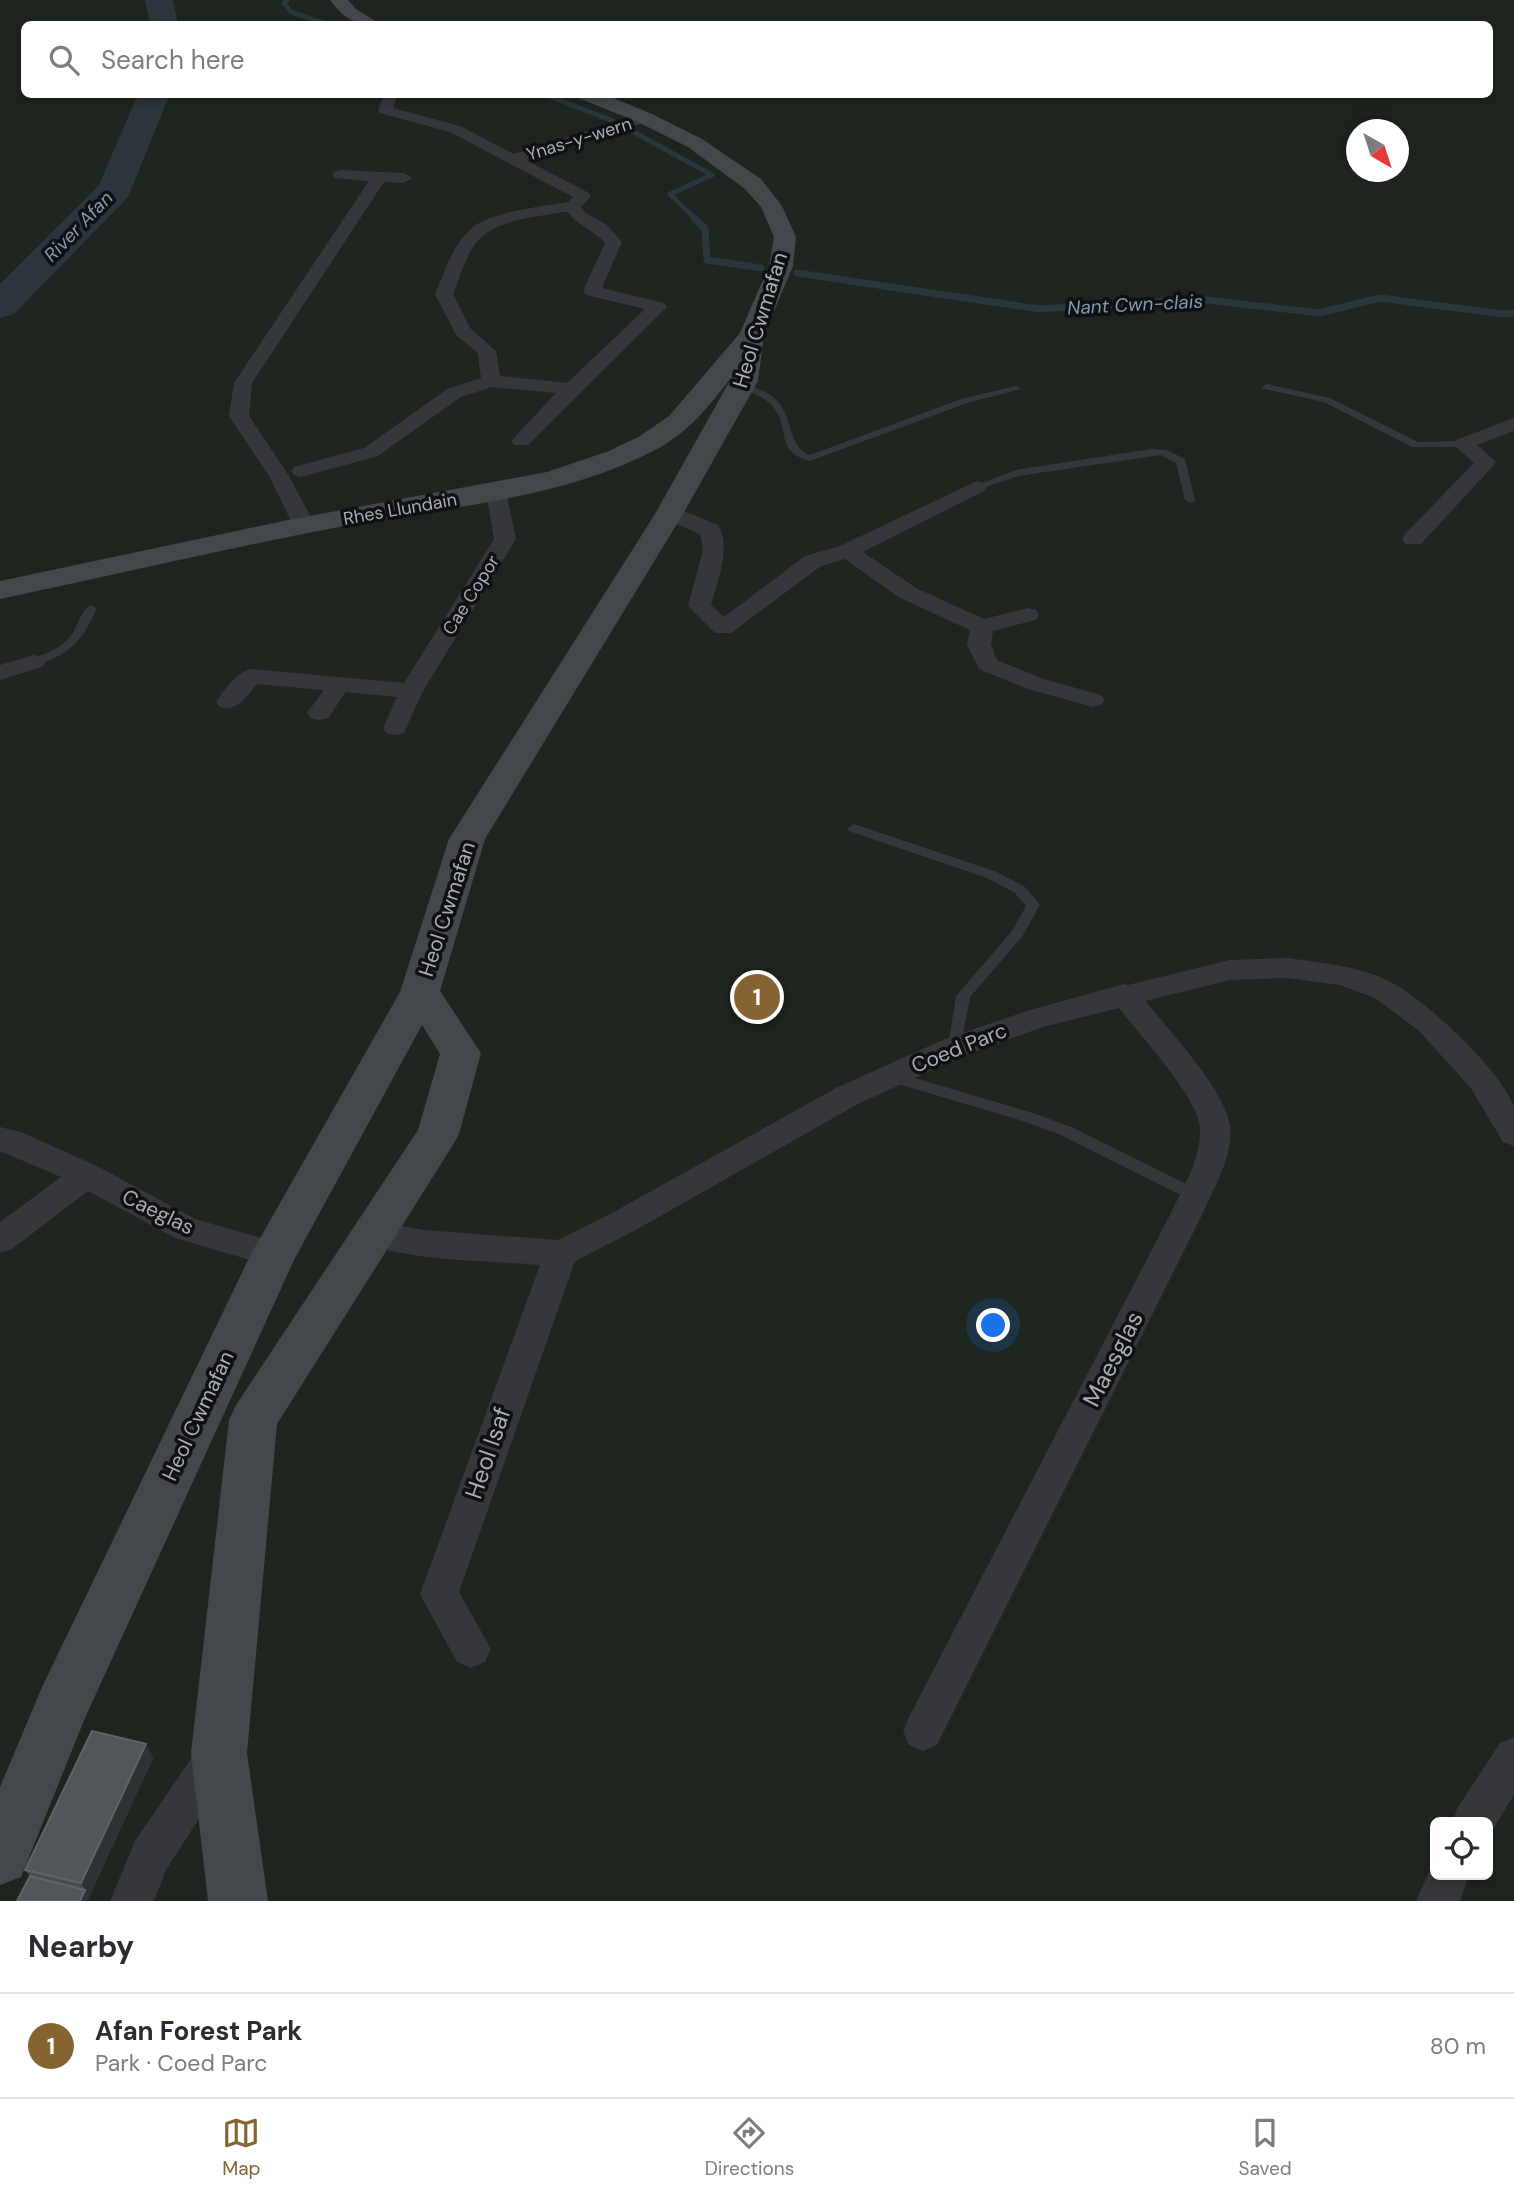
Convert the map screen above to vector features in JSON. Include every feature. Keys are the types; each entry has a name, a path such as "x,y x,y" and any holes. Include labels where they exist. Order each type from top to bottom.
{"main road":[{"path":"339,0 350,13 365,21"},
{"name":"Heol Cwmafan","path":"0,1856 62,1706 274,1254 420,992 467,839 669,514 743,386 751,335 781,266 785,237 771,206 753,184 724,162 645,118 595,98"},
{"name":"Rhes Llundain","path":"0,590 383,510 546,482 598,466 652,441 687,411 751,335"},
{"path":"238,1901 219,1753 253,1420 438,1134 461,1053 420,992"}],"street":[{"name":"Ynas-y-wern","path":"390,98 385,110 455,129 583,196 573,206 578,215 601,228 614,242 592,291 658,307 571,389"},
{"name":"Ynas-y-wern","path":"513,159 645,118"},
{"path":"340,175 404,178"},
{"path":"305,527 279,476 239,416 243,383 379,177"},
{"path":"491,381 487,351 462,331 444,294 463,253 478,230 541,211 573,206"},
{"path":"301,471 371,452 454,393 491,381 571,389"},
{"path":"521,441 571,389"},
{"path":"1463,444 1514,424"},
{"path":"1413,539 1486,462 1463,444"},
{"path":"669,514 710,530 714,550 699,606 723,628 813,561 848,551 977,487"},
{"name":"Cae Copor","path":"395,728 411,691 505,539 496,492"},
{"path":"848,551 908,593 982,627 1028,615"},
{"path":"982,627 979,645 987,664 1036,684 1093,700"},
{"path":"0,673 34,662"},
{"path":"228,702 251,676 411,691"},
{"path":"319,713 341,683"},
{"name":"Coed Parc","path":"561,1253 622,1222 847,1096 955,1047 1037,1018 1124,994 1230,970 1287,968 1344,976 1385,991 1428,1023 1481,1079 1514,1134"},
{"name":"Maesglas","path":"923,1731 1195,1195 1213,1152 1216,1123 1202,1095 1124,994"},
{"name":"Caeglas","path":"0,1139 10,1140 86,1175 186,1229 274,1254"},
{"path":"0,1240 86,1175"},
{"path":"374,1234 424,1243 561,1253"},
{"name":"Heol Isaf","path":"471,1649 439,1594 561,1253"},
{"path":"132,1901 150,1856 219,1753"},
{"path":"1476,1817 1514,1757"},
{"path":"1438,1901 1446,1880"}],"lane":[{"path":"743,386 766,395 778,406 784,418 791,449 797,455 810,458 964,401 1016,389"},
{"path":"1267,387 1328,400 1416,445 1463,444"},
{"path":"977,487 1016,472 1163,452 1181,461 1190,500"},
{"path":"34,662 54,655 79,636 91,608"},
{"path":"854,828 992,875 1020,890 1033,905 1017,934 963,996 955,1047"},
{"path":"895,1074 903,1080 1066,1131 1195,1195"}],"shaded area":[{"path":"0,0 1514,0 1514,1901 0,1901"}],"building":[{"path":"92,1731 146,1744 81,1883 25,1870"},
{"path":"30,1876 85,1890 80,1901 17,1901"}],"waterway":[{"name":"River Afan","path":"159,0 163,21"},
{"name":"Nant Cwn-clais","path":"287,0 284,3 291,12 318,21"},
{"name":"River Afan","path":"0,306 115,189 152,98"},
{"name":"Nant Cwn-clais","path":"554,98 613,121"},
{"name":"Nant Cwn-clais","path":"630,130 712,175 670,194 705,229 707,260 761,268"},
{"name":"Nant Cwn-clais","path":"797,273 1039,309 1198,299 1319,313 1380,298 1504,314 1514,313"}],"place":[{"name":"Afan Forest Park","path":"757,997"}]}
